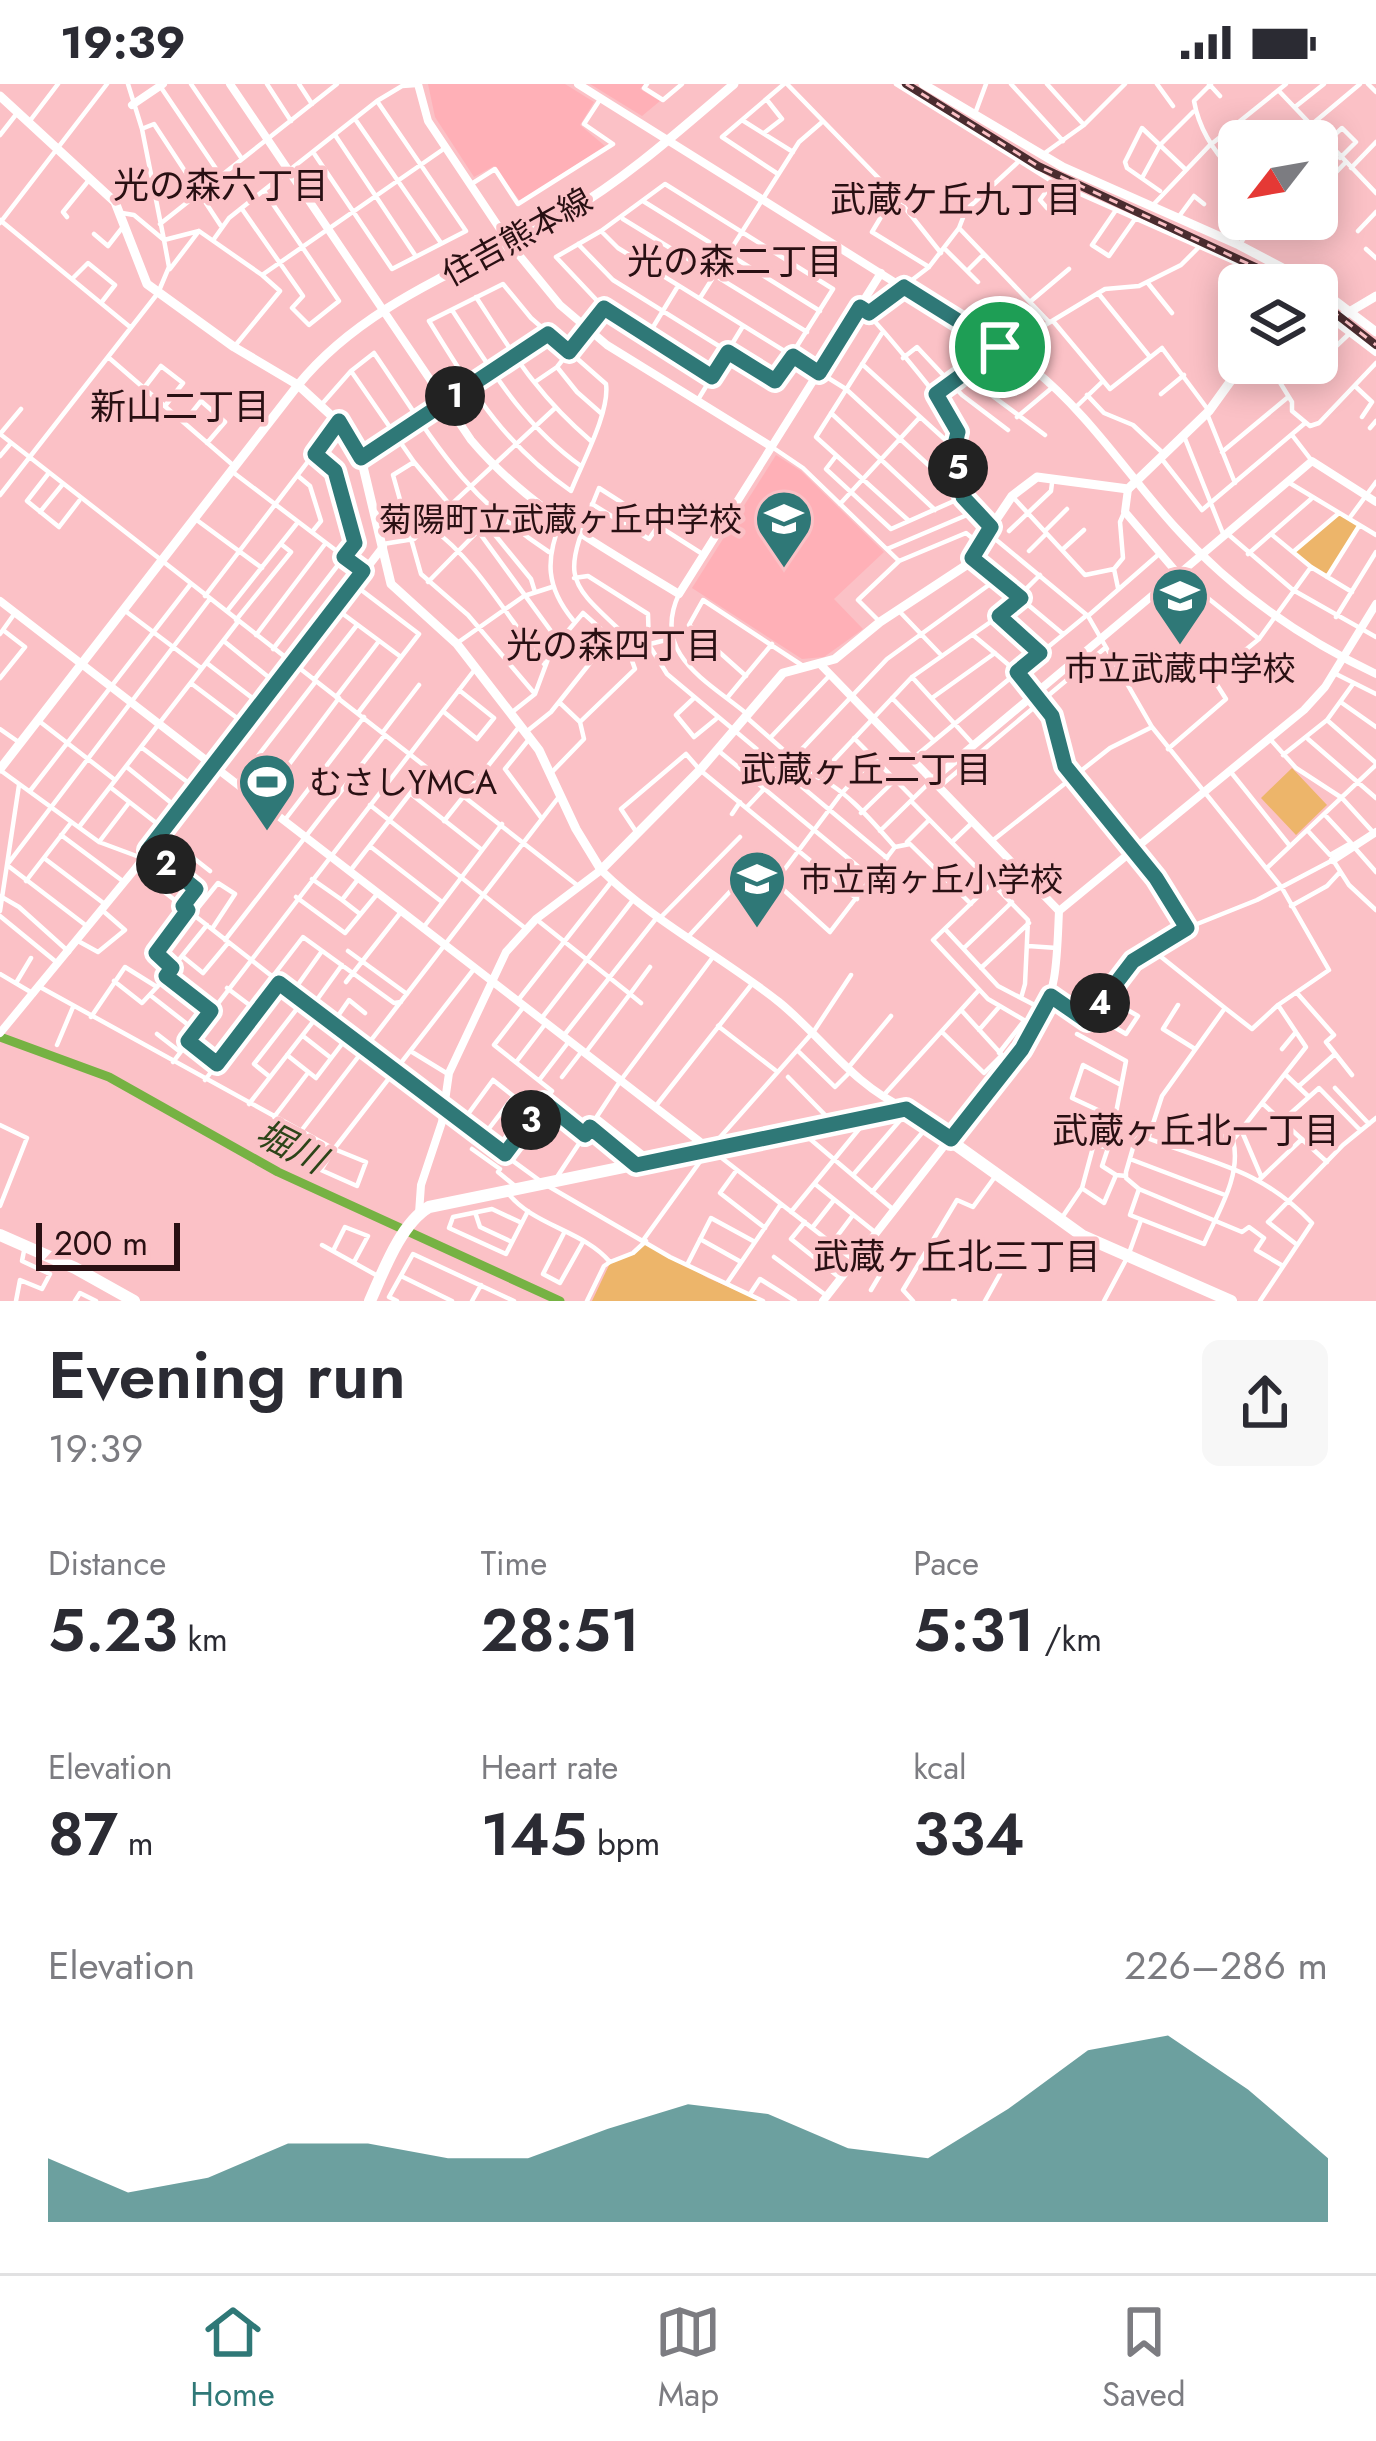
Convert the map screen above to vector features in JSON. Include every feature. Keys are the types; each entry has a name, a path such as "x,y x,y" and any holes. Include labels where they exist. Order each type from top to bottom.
{"main road":[{"name":"住吉熊本線","path":"0,768 298,385 337,342 383,309 608,187 734,84"},
{"path":"923,84 1042,155 1275,264"},
{"path":"0,96 91,178 123,218 140,272 158,293 298,385 339,421 361,458 395,591 457,644 526,732 552,772 576,829 601,870 700,770 783,673 835,658 972,558 1012,496 1036,477 1133,485 1208,412 1228,384"},
{"path":"1338,318 1376,296"},
{"path":"1338,302 1376,332"},
{"path":"370,1301 412,1224 429,1207 472,1205 512,1190 908,1109 1083,1236 1231,1301"},
{"path":"0,1235 134,1301"}],"street":[{"path":"29,122 58,84"},
{"path":"96,84 105,87 1,221 130,327"},
{"path":"128,84 142,129 169,269"},
{"path":"191,84 242,159"},
{"path":"230,84 493,466 560,521 679,594"},
{"path":"267,84 291,121"},
{"path":"299,84 312,104"},
{"path":"214,239 242,208 377,101 402,86 417,84 428,121 445,148 510,244 560,305 587,330 803,467 899,562"},
{"path":"578,84 1000,347 1054,386 1076,407 1133,485 1202,554 1274,616 1376,674"},
{"path":"647,84 644,88 663,100 682,84"},
{"path":"778,174 722,137 786,84 978,282"},
{"path":"896,84 1053,182 1238,264"},
{"path":"974,116 986,84"},
{"path":"1011,84 1063,141"},
{"path":"1047,84 1084,125"},
{"path":"1042,155 1084,125 1125,84"},
{"path":"1157,84 1173,106"},
{"path":"1218,155 1209,146 1194,101 1210,84 1220,96"},
{"path":"1242,120 1286,84"},
{"path":"1294,107 1324,84"},
{"path":"1317,120 1360,84"},
{"path":"1369,84 1376,92"},
{"path":"132,105 160,85 221,176"},
{"path":"160,224 335,85"},
{"path":"1279,91 1306,120"},
{"path":"471,184 494,169 518,204 565,177 613,144 584,124 601,98"},
{"path":"764,133 782,118 766,100"},
{"path":"314,152 392,269 466,232 377,101"},
{"path":"1142,178 1160,145 1196,110"},
{"path":"0,135 18,112"},
{"path":"356,119 442,243"},
{"path":"742,120 793,152"},
{"path":"700,298 793,152 821,122"},
{"path":"142,129 154,124 221,226"},
{"path":"1162,193 1125,162 1142,128 1185,169"},
{"path":"1338,132 1342,128 1356,142 1345,163"},
{"path":"335,135 416,256"},
{"path":"1151,207 1218,139"},
{"path":"1338,170 1376,142"},
{"path":"262,275 445,148"},
{"path":"1338,155 1376,193"},
{"path":"864,310 929,267 966,210 1017,163"},
{"path":"67,217 63,212 91,178"},
{"path":"1043,207 1042,193 1053,182"},
{"path":"578,244 613,280 775,381 833,290 664,184 601,231 578,244 556,257 604,308 712,377"},
{"path":"242,208 303,296 292,308 309,325 339,301 264,191"},
{"path":"894,194 872,232 929,267"},
{"path":"1178,219 1194,196 1204,203"},
{"path":"643,201 820,311"},
{"path":"1116,210 1092,245 1109,256 1135,219"},
{"path":"1358,231 1376,212"},
{"path":"94,234 108,246 123,218 134,215 164,240"},
{"path":"621,217 807,332"},
{"path":"958,228 1051,321 1110,389 1162,347 1208,412 1235,483"},
{"path":"164,240 199,231 280,291 234,347"},
{"path":"0,495 158,293 169,269 199,231"},
{"path":"601,231 617,248 846,389 963,497 990,530 1087,616 1152,727 1282,888 1329,970 1252,1029 1150,948"},
{"path":"1239,245 1242,240"},
{"path":"936,394 1000,347 1098,293 1148,282 1181,265 1199,247"},
{"path":"1366,249 1376,258"},
{"path":"968,271 986,253"},
{"path":"72,279 88,262 115,285 101,303"},
{"path":"1031,301 1069,269"},
{"path":"881,273 864,310 772,446 679,594 669,619 670,639 678,654 793,758 841,794 895,847"},
{"path":"1148,282 1172,314"},
{"path":"503,284 548,334 606,384 602,414 572,491 514,447 470,387 429,321 452,310 503,284"},
{"path":"647,337 678,286"},
{"path":"1098,293 1150,357"},
{"path":"476,297 533,384 591,440"},
{"path":"533,384 557,367 604,308"},
{"path":"452,310 535,428 581,466"},
{"path":"864,310 956,423 953,447 963,497"},
{"path":"1338,323 1376,352"},
{"path":"697,401 743,326"},
{"path":"882,333 816,437 908,520"},
{"path":"1338,344 1350,333"},
{"path":"361,458 548,334"},
{"path":"903,358 917,347 949,383 1008,430"},
{"path":"322,404 374,353 417,422 470,487 550,553"},
{"path":"108,357 276,505 363,571"},
{"path":"1281,384 1292,411 1304,424 1314,426 1376,363"},
{"path":"862,364 953,447"},
{"path":"144,388 161,367 182,383 165,406"},
{"path":"557,367 602,414"},
{"path":"351,371 414,462 478,531 560,642"},
{"path":"962,373 1045,435"},
{"path":"1161,394 1184,375"},
{"path":"1076,407 1103,381"},
{"path":"1018,417 1054,386"},
{"path":"1354,386 1372,402 1362,417"},
{"path":"1087,395 1104,412 1133,425 1202,510 1304,424"},
{"path":"1222,452 1289,397"},
{"path":"184,423 201,401 225,422 207,442"},
{"path":"21,409 0,434 579,886"},
{"path":"0,1033 135,869 384,545 414,539 554,409"},
{"path":"831,413 935,510"},
{"path":"840,503 920,417"},
{"path":"7,865 339,421"},
{"path":"1370,428 1376,421"},
{"path":"1292,435 1312,461 1376,502"},
{"path":"1184,436 1225,535 1293,590 1376,637"},
{"path":"0,456 11,443"},
{"path":"273,649 355,543 335,471 315,454"},
{"path":"836,456 826,469 891,529 963,497"},
{"path":"880,830 1312,461"},
{"path":"414,462 393,475 418,565 428,582 480,629 535,694"},
{"path":"48,474 27,501 59,527 81,500"},
{"path":"298,476 310,486 321,521 312,532"},
{"path":"1009,531 1051,491 1053,478"},
{"path":"1288,482 1376,535"},
{"path":"1349,518 1376,482"},
{"path":"40,512 62,484"},
{"path":"1012,496 1085,575 1114,569 1123,558 1120,522 1133,485"},
{"path":"670,639 638,647 582,594 574,578 571,563 599,488 704,555"},
{"path":"1248,554 1313,497"},
{"path":"592,505 649,539 658,526"},
{"path":"1029,551 1067,509"},
{"path":"887,549 974,512"},
{"path":"1125,512 1178,574 1258,639"},
{"path":"1293,552 1339,512"},
{"path":"194,518 262,568"},
{"path":"506,521 494,535 531,579 535,592"},
{"path":"560,521 550,553 552,587 573,620"},
{"path":"226,613 298,522"},
{"path":"1328,577 1360,525"},
{"path":"429,526 459,547 545,665"},
{"path":"1062,550 1084,530"},
{"path":"428,582 478,531"},
{"path":"880,622 858,600 899,562 967,532 981,546"},
{"path":"1271,535 1352,592"},
{"path":"256,635 326,543"},
{"path":"79,827 291,552 281,544"},
{"path":"1336,617 1376,552"},
{"path":"912,759 1159,554"},
{"path":"972,558 1064,634"},
{"path":"1168,748 1226,699 1212,677 1258,639 1311,567"},
{"path":"1114,569 1118,588"},
{"path":"818,777 912,677 999,616 1040,575"},
{"path":"574,578 588,576 648,614 649,645 661,668 716,719 782,768 887,858"},
{"path":"732,814 764,788 887,659 997,578"},
{"path":"284,821 419,634 353,584"},
{"path":"30,791 190,585"},
{"path":"457,644 524,596 552,587"},
{"path":"746,676 689,625 703,600 803,666"},
{"path":"0,602 791,1212 880,1275 871,1290"},
{"path":"1059,911 1315,700 1376,604"},
{"path":"335,608 401,657"},
{"path":"124,610 260,704"},
{"path":"898,610 942,656"},
{"path":"511,712 535,694 545,665 573,620 583,613 630,656 635,670 580,722"},
{"path":"0,678 25,647 2,632 15,614"},
{"path":"999,616 1040,653"},
{"path":"236,784 357,625"},
{"path":"974,634 1017,672 1052,716 1060,756 1168,896 1187,928"},
{"path":"223,641 277,684"},
{"path":"260,803 379,641"},
{"path":"727,698 772,644"},
{"path":"444,820 559,702 598,652"},
{"path":"932,698 995,653"},
{"path":"774,1257 825,1299 1037,1027 1051,996 1058,948 1059,911 820,664"},
{"path":"172,1062 476,668"},
{"path":"1334,673 1376,694"},
{"path":"770,738 830,675"},
{"path":"912,677 974,745"},
{"path":"191,682 245,724"},
{"path":"1283,755 1327,720 1353,684"},
{"path":"182,956 205,973 419,685"},
{"path":"442,711 477,739 494,718 459,690"},
{"path":"694,698 676,715 694,737 716,719"},
{"path":"892,698 934,741"},
{"path":"936,784 974,745 1038,698"},
{"path":"552,772 584,739 580,722 559,702"},
{"path":"1342,703 1376,727"},
{"path":"38,720 115,780"},
{"path":"1267,868 1376,764 1327,720"},
{"path":"992,841 1110,748 1152,727"},
{"path":"0,729 20,743"},
{"path":"526,732 506,769 542,819"},
{"path":"854,738 1029,922 1021,998"},
{"path":"1306,738 1376,798"},
{"path":"1051,996 1087,1021 1133,961 1150,948 1282,888 1376,834 1342,798 1283,755 1270,739"},
{"path":"141,747 196,789"},
{"path":"718,750 872,878"},
{"path":"639,834 620,809 684,754 856,898"},
{"path":"874,758 775,882 830,932 895,847 910,844 970,904"},
{"path":"126,766 180,810"},
{"path":"0,768 99,842 146,854 196,889 188,910"},
{"path":"342,900 370,846 430,768"},
{"path":"1230,771 1291,847"},
{"path":"861,813 895,780"},
{"path":"19,784 0,913 59,964"},
{"path":"110,787 210,871"},
{"path":"410,794 482,850"},
{"path":"301,1131 562,794"},
{"path":"99,842 129,802"},
{"path":"370,805 525,929"},
{"path":"1308,831 1330,855 1351,843 1324,815"},
{"path":"903,846 929,819"},
{"path":"26,881 71,822"},
{"path":"952,842 973,822"},
{"path":"423,928 502,824"},
{"path":"62,835 124,882"},
{"path":"539,1081 608,977 659,917 740,837"},
{"path":"1,843 10,844"},
{"path":"370,846 442,902"},
{"path":"1354,848 1376,872"},
{"path":"687,938 763,856 783,872"},
{"path":"44,858 125,930 98,952 78,940"},
{"path":"1333,860 1339,873 1373,901 1376,910"},
{"path":"1013,862 933,940 999,1007 1037,1027"},
{"path":"7,865 88,928"},
{"path":"135,869 395,1074 505,1154 670,1257 763,1301"},
{"path":"412,1224 444,1109 448,1075 506,952 536,919 601,870 814,1031 881,1098 908,1109 853,1175"},
{"path":"1292,906 1327,886 1339,873"},
{"path":"312,879 360,914"},
{"path":"505,1154 552,1091 494,1045 612,880"},
{"path":"114,981 142,1004 236,894 218,883 188,910 156,953 172,968"},
{"path":"296,897 346,933 378,892"},
{"path":"1,896 69,952"},
{"path":"516,1062 635,898"},
{"path":"963,949 1012,902"},
{"path":"346,982 401,911"},
{"path":"536,919 641,1003"},
{"path":"981,968 1029,922"},
{"path":"944,929 998,986 1046,1011"},
{"path":"272,977 303,937 394,1003 401,1002"},
{"path":"1028,946 1058,948"},
{"path":"292,992 322,950"},
{"path":"348,951 407,994"},
{"path":"548,1183 713,957"},
{"path":"16,983 31,958"},
{"path":"311,1008 342,965"},
{"path":"91,1017 128,966 157,987"},
{"path":"562,1077 650,967"},
{"path":"0,974 73,1007 334,1149 366,1162 357,1186 321,1170 334,1149 475,969"},
{"path":"586,1301 604,1266 633,1253 645,1240 710,1149 814,1031 851,975"},
{"path":"166,976 211,1011"},
{"path":"205,1080 279,983"},
{"path":"655,1107 752,983"},
{"path":"227,988 257,1010"},
{"path":"881,1098 979,990"},
{"path":"1297,992 1334,1035 1326,1042 1352,1076"},
{"path":"150,995 196,1031"},
{"path":"1092,1014 1126,1034 1138,1016 1105,997"},
{"path":"332,1024 349,1000 365,1013"},
{"path":"270,1077 254,1064 303,1001"},
{"path":"1178,1005 1163,1029 1195,1048"},
{"path":"1139,1189 1130,1215 1204,1244 1238,1158 1233,1140 1306,1047 1278,1005"},
{"path":"58,1045 73,1007"},
{"path":"979,1030 999,1007"},
{"path":"1148,1138 1162,1096 1225,1008"},
{"path":"962,1010 1011,1064"},
{"path":"249,1104 319,1014"},
{"path":"797,1050 835,1087 891,1016"},
{"path":"942,1032 984,1073 1024,1021"},
{"path":"718,1026 778,1072"},
{"path":"1282,1049 1296,1032"},
{"path":"157,1034 179,1051"},
{"path":"1077,1034 1126,1060 1115,1118 1072,1098 1083,1065 1121,1084"},
{"path":"302,1035 332,1058"},
{"path":"287,1055 316,1078 348,1036"},
{"path":"188,1041 217,1064"},
{"path":"412,1052 448,1075"},
{"path":"1299,1087 1336,1054"},
{"path":"274,1117 308,1072"},
{"path":"1285,1075 1309,1097"},
{"path":"788,1077 832,1124"},
{"path":"463,1121 493,1080 536,1114"},
{"path":"1282,1121 1319,1088 1360,1130"},
{"path":"1335,1088 1369,1124"},
{"path":"483,1137 513,1096"},
{"path":"544,1102 585,1135"},
{"path":"1262,1103 1327,1162"},
{"path":"1061,1220 1082,1188 1102,1114"},
{"path":"597,1117 652,1161"},
{"path":"791,1212 866,1117"},
{"path":"1298,1245 1268,1222 1376,1118"},
{"path":"872,1192 930,1123"},
{"path":"1177,1148 1187,1123 1233,1140"},
{"path":"0,1125 27,1138 0,1206"},
{"path":"590,1127 636,1165"},
{"path":"1240,1127 1260,1178"},
{"path":"801,1130 895,1210"},
{"path":"1126,1176 1137,1134 1260,1178 1289,1199 1312,1223 1260,1301"},
{"path":"1260,1178 1302,1139"},
{"path":"1094,1144 1108,1148 1102,1166 1126,1176 1139,1189 1242,1232 1249,1227 1264,1238 1256,1250 1283,1266"},
{"path":"472,1149 528,1211 610,1262"},
{"path":"1130,1159 1225,1195"},
{"path":"737,1169 720,1193 765,1228"},
{"path":"913,1301 903,1290 957,1200 973,1207 997,1173"},
{"path":"1082,1188 1104,1203 1116,1175"},
{"path":"814,1184 876,1233"},
{"path":"812,1228 834,1199"},
{"path":"728,1283 781,1204"},
{"path":"522,1223 472,1205 453,1217 449,1228 506,1254 522,1223 528,1211"},
{"path":"472,1205 480,1227 512,1242"},
{"path":"832,1243 853,1214"},
{"path":"688,1263 711,1218 755,1242"},
{"path":"1104,1301 1141,1220"},
{"path":"805,1222 791,1239 840,1278"},
{"path":"333,1251 345,1227 368,1236 353,1262"},
{"path":"564,1233 543,1274 560,1283 583,1242"},
{"path":"700,1239 741,1262"},
{"path":"16,1301 20,1280 42,1289 50,1274 22,1261 25,1245"},
{"path":"322,1245 380,1278"},
{"path":"397,1301 389,1297 413,1254 514,1301"},
{"path":"985,1301 1000,1274"},
{"path":"401,1276 452,1301"},
{"path":"750,1294 760,1279 796,1301"},
{"path":"472,1301 481,1285"},
{"path":"75,1301 80,1293 96,1301"}],"shaded area":[{"path":"428,84 565,84 594,102 580,125 605,146 520,201 494,166 474,177 435,117"},
{"path":"590,84 644,84 640,89 660,101 642,116"},
{"name":"菊陽町立武蔵ヶ丘中学校","path":"776,455 801,471 884,552 834,599 863,629 824,657 802,659 692,588"},
{"path":"1339,512 1360,525 1327,577 1293,552"},
{"path":"1292,768 1327,805 1296,835 1261,798"},
{"path":"646,1242 708,1278 761,1301 592,1301 610,1263 633,1254"}],"waterway":[{"name":"堀川","path":"0,1037 109,1077 278,1172 560,1301"}],"railway":[{"path":"906,84 1038,166 1249,264"},
{"path":"1338,315 1376,345"}],"place":[{"name":"菊陽町立武蔵ヶ丘中学校","path":"784,570"},
{"name":"市立武蔵中学校","path":"1180,647"},
{"name":"むさしYMCA","path":"267,833"},
{"name":"市立南ヶ丘小学校","path":"757,930"}],"district":[{"name":"光の森六丁目","path":"221,185"},
{"name":"武蔵ケ丘九丁目","path":"956,199"},
{"name":"光の森二丁目","path":"735,261"},
{"name":"新山二丁目","path":"180,406"},
{"name":"光の森四丁目","path":"614,645"},
{"name":"武蔵ヶ丘二丁目","path":"866,769"},
{"name":"武蔵ヶ丘北一丁目","path":"1196,1130"},
{"name":"武蔵ヶ丘北三丁目","path":"957,1256"}],"route":[{"path":"904,287 1000,347 936,394 956,423 953,455 963,497 991,527 972,558 1021,598 999,616 1040,653 1017,672 1052,716 1065,766 1156,878 1187,928 1133,961 1087,1021 1051,996 1022,1049 951,1139 906,1109 636,1165 590,1127 585,1135 544,1102 505,1154 279,983 217,1064 188,1041 211,1011 166,976 172,968 156,953 188,910 183,906 196,889 148,850 363,571 344,557 355,543 335,471 315,454 339,421 361,458 548,334 569,352 604,308 712,377 728,352 775,381 793,356 819,373 860,307 869,313 904,287"}]}
